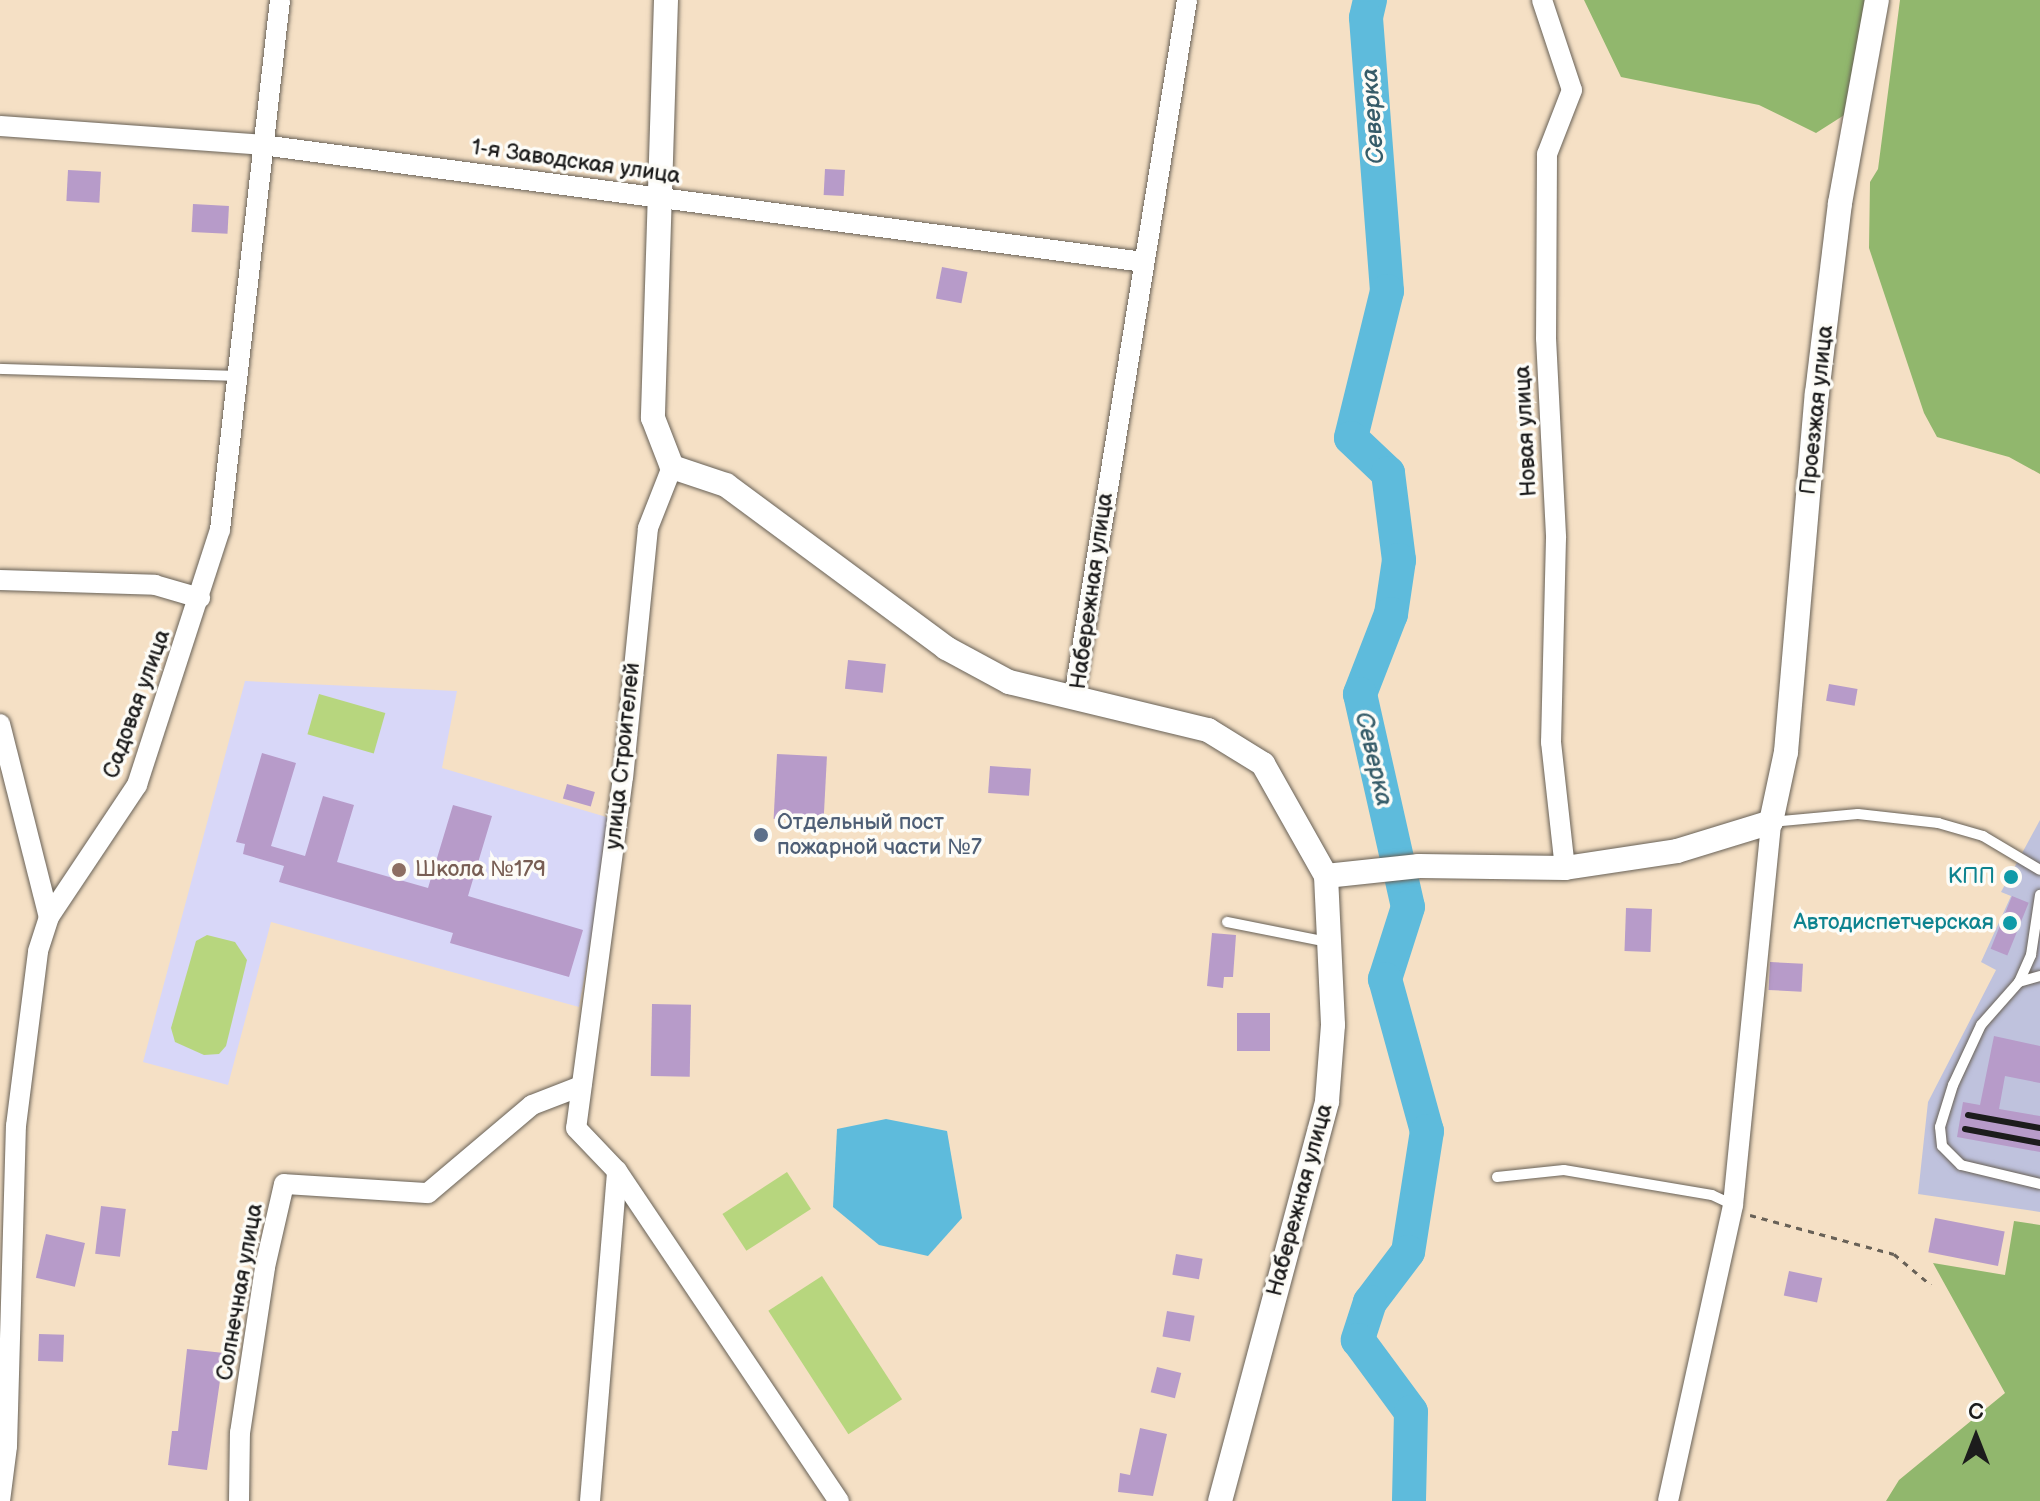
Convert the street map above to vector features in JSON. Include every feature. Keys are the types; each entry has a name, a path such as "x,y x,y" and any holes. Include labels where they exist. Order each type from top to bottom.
{"street":[{"name":"Садовая улица","path":"0,1501 7,1446 16,1126 38,951 49,917 137,785 220,530 234,376 280,0"},
{"path":"666,0 653,418 672,467 726,485 946,648 1009,682 1074,698"},
{"name":"Набережная улица","path":"1187,0 1074,698 1208,730 1263,764 1326,876 1333,1025 1327,1102 1220,1501"},
{"name":"Новая улица","path":"1542,0 1572,90 1547,154 1546,323 1556,538 1551,742 1565,868"},
{"name":"Проезжая улица","path":"1771,822 1786,752 1817,393 1840,203 1877,0"},
{"name":"1-я Заводская улица","path":"0,126 262,145 1143,262"},
{"name":"улица Строителей","path":"617,1171 576,1128 623,777 648,528 672,467"},
{"path":"0,580 155,585 200,598"},
{"path":"0,724 49,917"},
{"path":"1326,876 1419,866 1565,868 1677,851 1771,822 1733,1205 1668,1501"},
{"name":"Солнечная улица","path":"239,1501 240,1433 265,1267 284,1184 428,1193 532,1105 581,1086"},
{"path":"617,1171 828,1475 839,1501"},
{"path":"590,1501 617,1171"}],"lane":[{"path":"0,369 234,376"},
{"path":"1771,822 1858,814 1938,823 1983,836 2040,870"},
{"path":"2040,895 2031,955 2019,982 1981,1025 1966,1053 1942,1114 1940,1137 1947,1153 1961,1165 2040,1184"},
{"path":"1227,922 1329,942"},
{"path":"2019,982 2040,976"},
{"path":"1497,1177 1564,1170 1712,1195 1733,1205"},
{"path":"663,1241 686,1251"}],"path":[{"path":"1733,1205 1759,1221 1894,1254 1931,1285"}],"shaded area":[{"name":"Школа №179","path":"245,681 457,691 442,768 613,819 579,1007 271,922 228,1085 143,1062"},
{"path":"2040,820 2040,1212 1918,1194 1928,1102 1996,970 1981,962 2011,896 2001,892"}],"green space":[{"path":"1584,0 1867,0 1849,112 1816,133 1759,105 1621,77"},
{"path":"1900,0 2040,0 2040,474 2009,457 1937,437 1924,413 1869,248 1870,182 1878,169"},
{"path":"319,694 385,713 374,753 307,734"},
{"path":"207,935 235,942 247,960 226,1046 219,1054 204,1055 175,1042 171,1028 196,941"},
{"path":"787,1172 811,1209 746,1251 722,1214"},
{"path":"2014,1221 2040,1225 2040,1501 1886,1501 1899,1480 2005,1393 1933,1263 2005,1275"},
{"path":"822,1276 902,1399 848,1434 768,1311"}],"water":[{"path":"886,1119 947,1131 962,1218 928,1256 879,1245 833,1207 837,1129"}],"building":[{"path":"825,169 845,170 844,196 824,195"},
{"path":"68,170 101,172 99,203 66,201"},
{"path":"193,204 229,206 227,234 192,232"},
{"path":"942,267 968,272 961,303 936,298"},
{"path":"848,660 886,664 883,693 845,689"},
{"path":"1829,684 1858,689 1855,706 1826,701"},
{"path":"262,753 296,763 271,846 305,856 323,796 354,805 337,862 428,888 453,805 492,816 468,896 583,930 569,977 450,943 453,933 279,882 284,866 243,854 245,844 236,842"},
{"path":"777,754 827,757 824,822 774,819"},
{"path":"990,766 1031,769 1029,796 988,793"},
{"path":"567,784 595,792 591,806 563,798"},
{"name":"Автодиспетчерская","path":"2012,896 2029,903 2007,956 1991,949"},
{"path":"1626,908 1652,909 1650,952 1624,951"},
{"path":"1212,933 1236,935 1233,977 1224,977 1223,988 1207,986"},
{"path":"1770,962 1803,964 1801,992 1769,990"},
{"path":"652,1004 691,1005 690,1077 651,1076"},
{"path":"1237,1013 1270,1013 1270,1051 1237,1051"},
{"path":"1994,1036 2040,1046 2040,1083 2005,1076 1999,1109 2040,1116 2040,1152 1957,1137 1963,1102 1980,1105"},
{"path":"101,1206 126,1209 120,1257 95,1254"},
{"path":"1935,1218 2005,1232 1998,1266 1928,1252"},
{"path":"46,1234 85,1243 75,1287 36,1278"},
{"path":"1176,1254 1203,1259 1199,1279 1172,1275"},
{"path":"1789,1271 1822,1278 1817,1303 1784,1295"},
{"path":"1167,1311 1195,1316 1190,1341 1162,1337"},
{"path":"39,1334 64,1335 63,1362 38,1361"},
{"path":"187,1349 224,1353 207,1470 168,1465 172,1431 178,1431"},
{"path":"1157,1367 1181,1373 1175,1398 1151,1392"},
{"path":"1140,1428 1167,1434 1153,1496 1118,1492 1120,1473 1130,1475"}],"waterway":[{"name":"Северка","path":"1370,0 1366,18 1387,291 1351,438 1388,473 1399,560 1391,614 1360,694 1408,907 1385,979 1427,1131 1408,1252 1370,1302 1358,1340 1411,1412 1409,1501"}],"railway":[{"path":"1968,1115 2040,1128"},
{"path":"1965,1129 2040,1143"}],"place":[{"name":"Отдельный пост пожарной части №7","path":"761,835"},
{"name":"Школа №179","path":"399,870"},
{"name":"КПП","path":"2011,877"},
{"name":"Автодиспетчерская","path":"2010,923"}]}
